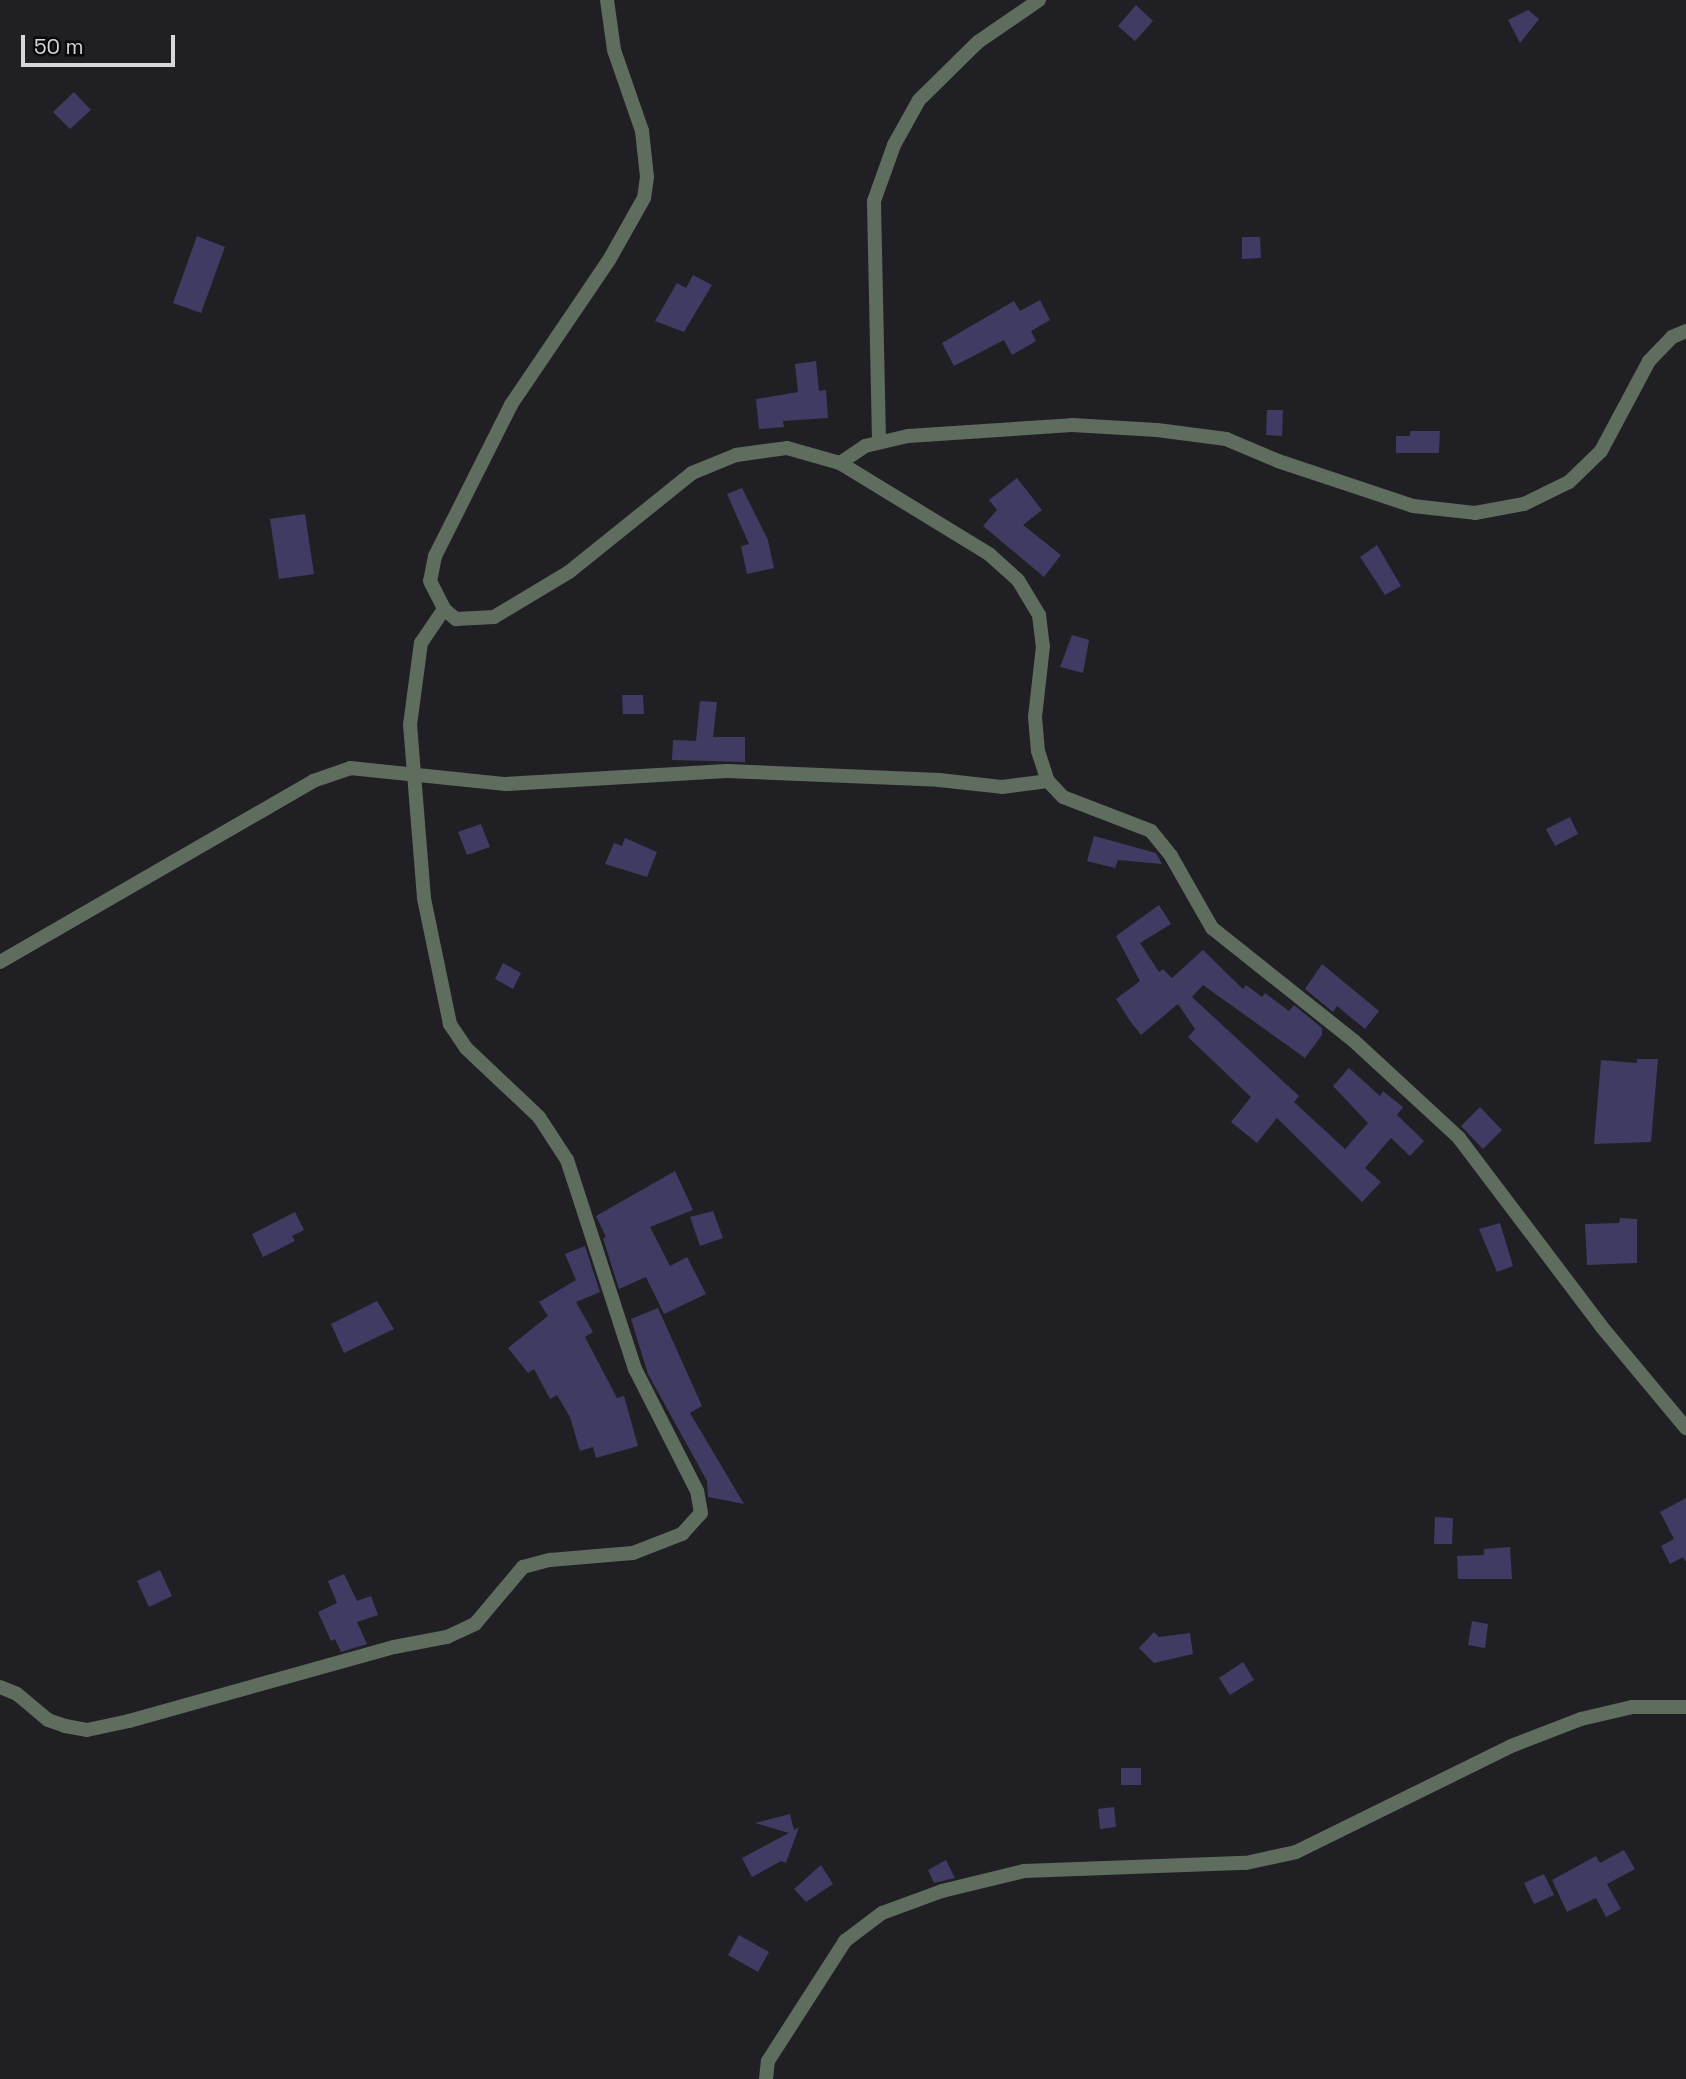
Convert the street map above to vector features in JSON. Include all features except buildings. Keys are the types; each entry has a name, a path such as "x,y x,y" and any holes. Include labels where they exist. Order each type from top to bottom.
{"street":[{"path":"607,0 614,50 642,131 647,168 644,198 609,260 511,405 435,555 430,581 444,610 456,618 482,620 527,600 569,572 692,472 736,455 787,448 840,463 989,554 1018,580 1039,615 1043,646 1035,717 1038,751 1048,781 1063,797 1151,831 1171,856 1212,928 1354,1041 1459,1138 1601,1326 1686,1428"},
{"path":"879,441 874,201 894,145 919,100 978,42 1038,0"},
{"path":"840,463 879,441 1072,425 1157,430 1226,439 1278,461 1413,506 1475,513 1524,504 1569,482 1601,451 1649,361 1672,337 1686,331"},
{"path":"0,1686 17,1694 48,1720 65,1726 87,1730 128,1721 394,1647 447,1637 475,1624 523,1567 550,1560 633,1553 682,1534 701,1513 697,1491 635,1369 567,1160 539,1117 466,1048 450,1024 424,898 410,724 421,643 444,610"},
{"path":"0,962 332,771 350,768 506,784 727,771 939,780 1002,787 1048,781"},
{"path":"766,2079 768,2061 845,1941 882,1913 942,1891 1024,1871 1246,1863 1296,1852 1511,1746 1581,1719 1632,1707 1686,1707"}]}
